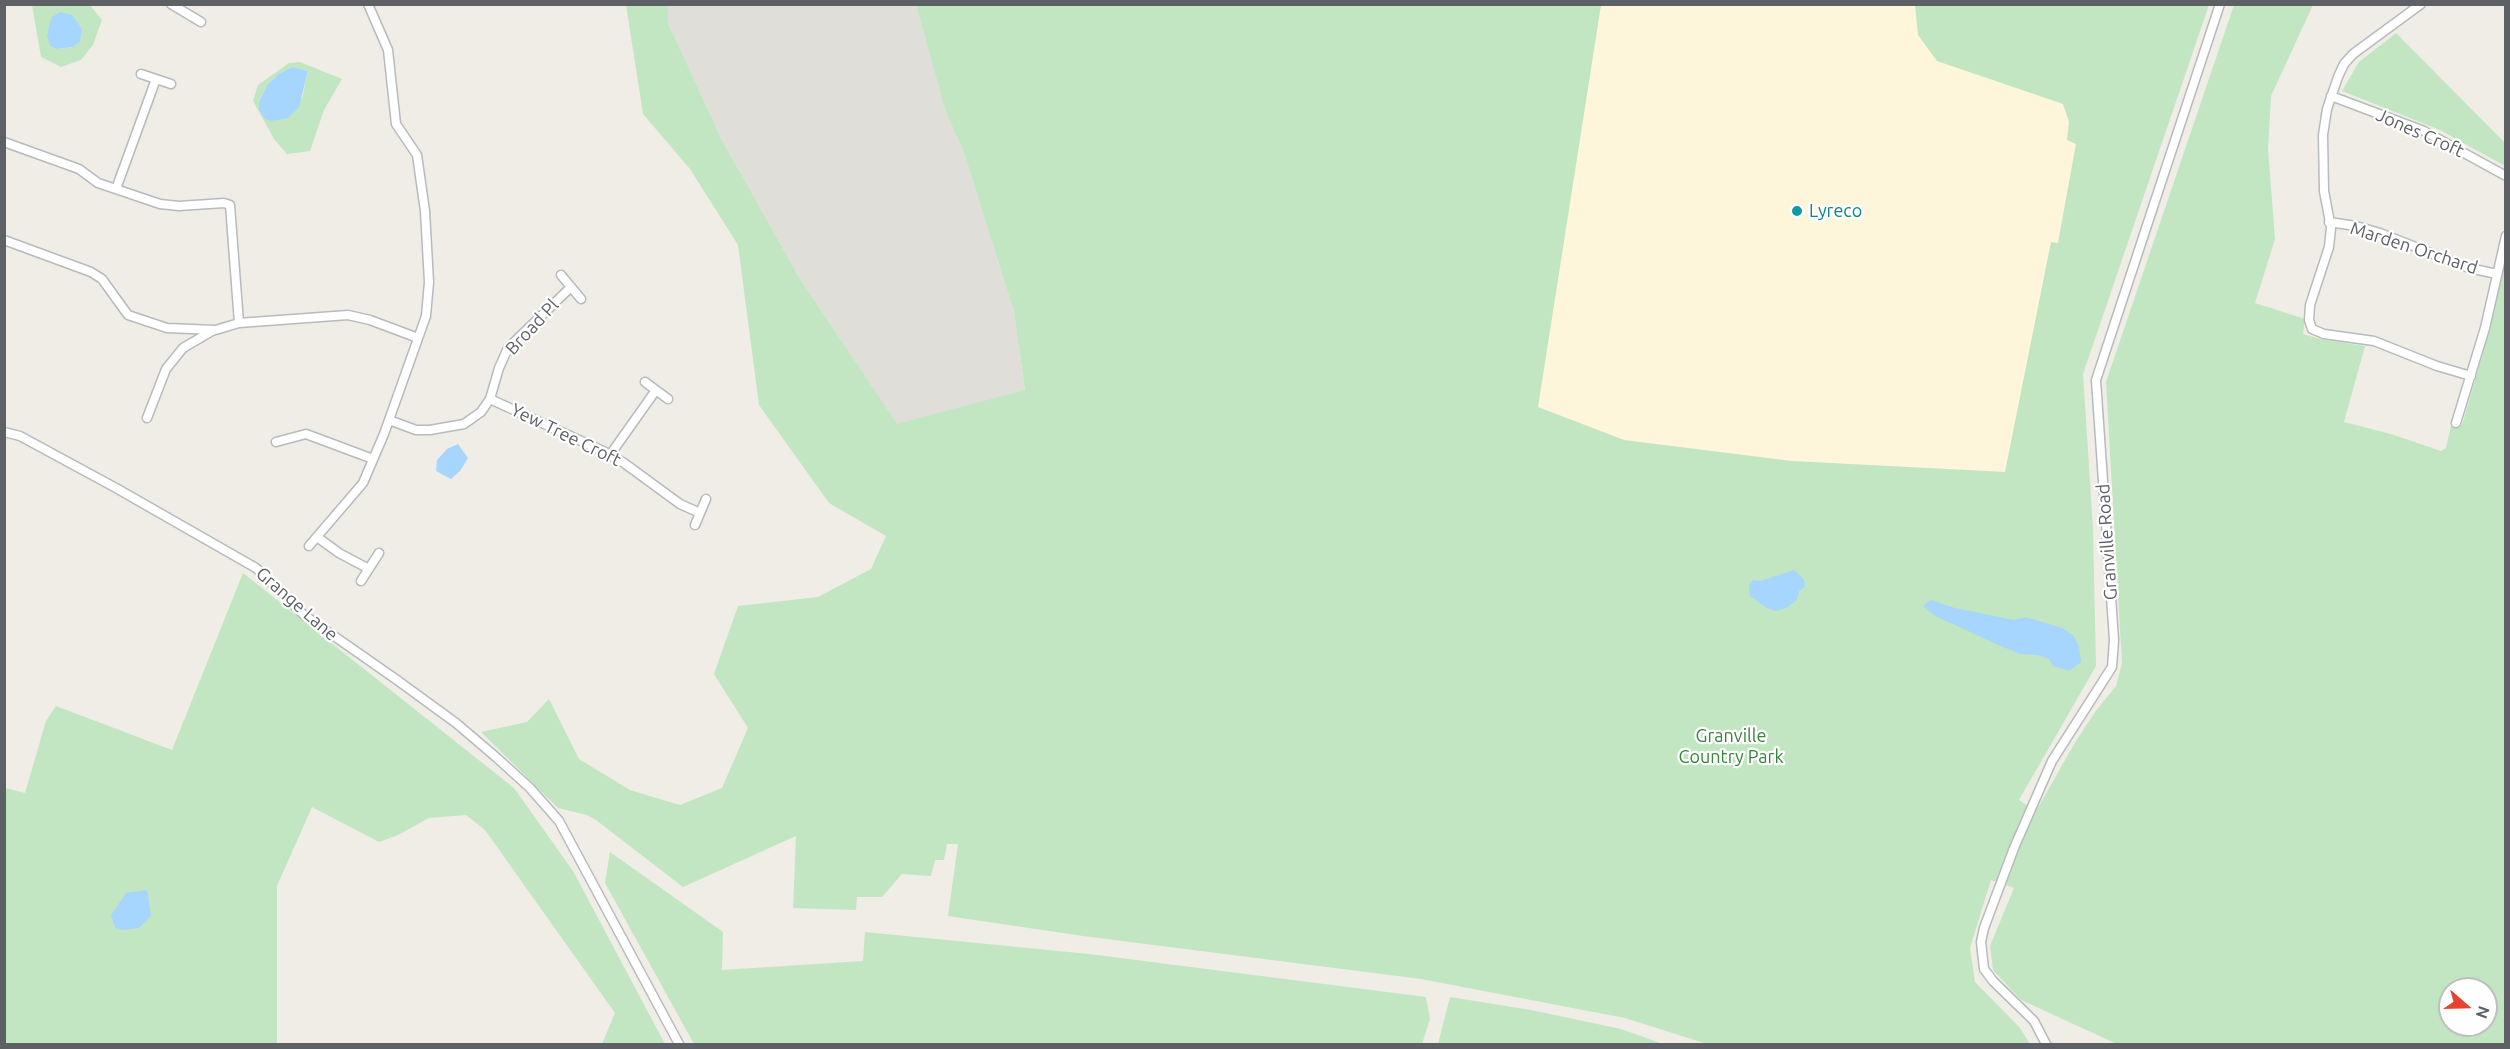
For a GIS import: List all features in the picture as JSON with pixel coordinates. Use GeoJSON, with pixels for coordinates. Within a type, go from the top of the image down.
{"type":"FeatureCollection","features":[{"type":"Feature","properties":{"kind":"street"},"geometry":{"type":"LineString","coordinates":[[171,4],[201,22]]}},
{"type":"Feature","properties":{"kind":"street"},"geometry":{"type":"LineString","coordinates":[[187,14],[193,4]]}},
{"type":"Feature","properties":{"kind":"street","name":"Granville Road"},"geometry":{"type":"LineString","coordinates":[[2046,1044],[2034,1022],[1984,969],[1981,942],[1984,928],[2014,848],[2052,761],[2112,667],[2114,640],[2097,380],[2220,4]]}},
{"type":"Feature","properties":{"kind":"street"},"geometry":{"type":"LineString","coordinates":[[2421,4],[2353,54],[2344,64],[2331,96],[2323,135],[2324,191],[2330,222],[2329,247],[2310,305],[2312,328],[2324,334],[2374,340],[2437,366],[2471,376]]}},
{"type":"Feature","properties":{"kind":"street"},"geometry":{"type":"LineString","coordinates":[[309,546],[363,483],[389,420],[426,316],[429,282],[425,211],[417,155],[396,124],[388,50],[371,6]]}},
{"type":"Feature","properties":{"kind":"street"},"geometry":{"type":"LineString","coordinates":[[141,74],[171,84]]}},
{"type":"Feature","properties":{"kind":"street"},"geometry":{"type":"LineString","coordinates":[[119,190],[156,79]]}},
{"type":"Feature","properties":{"kind":"street","name":"Jones Croft"},"geometry":{"type":"LineString","coordinates":[[2331,96],[2424,131],[2505,176]]}},
{"type":"Feature","properties":{"kind":"street"},"geometry":{"type":"LineString","coordinates":[[4,142],[79,169],[98,183],[160,204],[180,206],[224,203],[230,205],[239,323]]}},
{"type":"Feature","properties":{"kind":"street","name":"Marden Orchard"},"geometry":{"type":"LineString","coordinates":[[2330,222],[2380,233],[2469,268],[2498,274]]}},
{"type":"Feature","properties":{"kind":"street"},"geometry":{"type":"LineString","coordinates":[[2456,423],[2485,328],[2505,236]]}},
{"type":"Feature","properties":{"kind":"street"},"geometry":{"type":"LineString","coordinates":[[4,240],[91,272],[102,279],[128,315],[167,328],[215,330]]}},
{"type":"Feature","properties":{"kind":"street"},"geometry":{"type":"LineString","coordinates":[[561,275],[580,299]]}},
{"type":"Feature","properties":{"kind":"street","name":"Broad Pl"},"geometry":{"type":"LineString","coordinates":[[389,420],[416,430],[430,430],[464,424],[481,412],[490,399],[499,368],[508,348],[571,287]]}},
{"type":"Feature","properties":{"kind":"street"},"geometry":{"type":"LineString","coordinates":[[147,418],[166,369],[183,348],[215,330],[239,323],[348,315],[370,320],[418,338]]}},
{"type":"Feature","properties":{"kind":"street"},"geometry":{"type":"LineString","coordinates":[[645,382],[668,399]]}},
{"type":"Feature","properties":{"kind":"street"},"geometry":{"type":"LineString","coordinates":[[610,455],[656,390]]}},
{"type":"Feature","properties":{"kind":"street","name":"Yew Tree Croft"},"geometry":{"type":"LineString","coordinates":[[490,399],[610,455],[680,504],[700,513]]}},
{"type":"Feature","properties":{"kind":"street","name":"Grange Lane"},"geometry":{"type":"LineString","coordinates":[[4,432],[20,436],[256,568],[304,615],[456,723],[530,789],[559,821],[679,1044]]}},
{"type":"Feature","properties":{"kind":"street"},"geometry":{"type":"LineString","coordinates":[[276,442],[306,434],[373,459]]}},
{"type":"Feature","properties":{"kind":"street"},"geometry":{"type":"LineString","coordinates":[[695,525],[706,499]]}},
{"type":"Feature","properties":{"kind":"street"},"geometry":{"type":"LineString","coordinates":[[317,537],[339,553],[369,569]]}},
{"type":"Feature","properties":{"kind":"street"},"geometry":{"type":"LineString","coordinates":[[362,581],[379,553]]}},
{"type":"Feature","properties":{"kind":"shaded area"},"geometry":{"type":"Polygon","coordinates":[[[668,5],[916,5],[945,110],[964,153],[1014,312],[1025,391],[897,425],[800,279],[721,138],[668,23],[668,5]]]}},
{"type":"Feature","properties":{"kind":"shaded area"},"geometry":{"type":"Polygon","coordinates":[[[1601,5],[2178,5],[2069,122],[2067,140],[2076,144],[2058,243],[2051,243],[2006,472],[1792,461],[1624,440],[1538,407],[1601,5]]]}},
{"type":"Feature","properties":{"kind":"green space"},"geometry":{"type":"Polygon","coordinates":[[[32,5],[90,5],[102,20],[93,45],[81,60],[61,67],[41,57],[32,5]],[[47,37],[50,46],[57,49],[73,47],[47,37]]]}},
{"type":"Feature","properties":{"kind":"green space","name":"Granville Country Park"},"geometry":{"type":"Polygon","coordinates":[[[626,5],[668,5],[668,23],[721,138],[800,279],[897,424],[1025,390],[1014,312],[964,153],[945,110],[916,5],[1601,5],[1538,407],[1624,440],[1792,461],[2005,472],[2051,242],[2058,243],[2076,144],[2067,140],[2069,122],[2063,104],[1937,61],[1918,35],[1915,5],[2209,5],[2083,374],[2093,529],[2096,666],[2019,800],[2036,811],[2076,741],[2116,686],[2122,663],[2106,382],[2234,5],[2313,5],[2271,96],[2268,149],[2275,239],[2255,303],[2305,319],[2303,334],[2365,346],[2344,422],[2391,434],[2441,451],[2446,448],[2452,421],[2462,425],[2489,332],[2505,259],[2505,1044],[2117,1044],[2021,1000],[1993,970],[1990,946],[2014,888],[1991,880],[1970,948],[1975,982],[2020,1028],[2030,1044],[1707,1044],[1625,1018],[1421,979],[1083,936],[948,916],[958,844],[947,844],[944,860],[935,860],[931,876],[902,874],[882,897],[857,897],[856,910],[793,908],[796,836],[683,887],[596,820],[587,815],[558,808],[481,732],[527,722],[549,699],[579,759],[630,790],[680,805],[722,788],[748,728],[714,674],[738,606],[818,597],[871,569],[886,536],[829,503],[759,405],[738,245],[690,169],[643,114],[626,5]]]}},
{"type":"Feature","properties":{"kind":"green space"},"geometry":{"type":"Polygon","coordinates":[[[2396,33],[2505,143],[2505,166],[2440,130],[2342,91],[2359,62],[2396,33]]]}},
{"type":"Feature","properties":{"kind":"green space"},"geometry":{"type":"Polygon","coordinates":[[[300,62],[342,79],[324,110],[310,151],[287,154],[274,139],[253,101],[258,85],[289,63],[300,62]],[[293,67],[278,74],[267,85],[259,102],[302,99],[308,71],[293,67]]]}},
{"type":"Feature","properties":{"kind":"green space"},"geometry":{"type":"Polygon","coordinates":[[[243,573],[514,788],[573,871],[665,1044],[602,1044],[615,1013],[485,830],[466,815],[429,818],[398,835],[379,842],[312,807],[277,886],[277,1044],[5,1044],[5,788],[25,793],[46,721],[56,706],[172,750],[243,573]]]}},
{"type":"Feature","properties":{"kind":"green space"},"geometry":{"type":"Polygon","coordinates":[[[610,852],[723,932],[722,970],[863,961],[865,932],[1089,954],[1426,997],[1430,1019],[1422,1044],[694,1044],[605,883],[610,852]]]}},
{"type":"Feature","properties":{"kind":"green space"},"geometry":{"type":"Polygon","coordinates":[[[1450,997],[1531,1010],[1621,1029],[1663,1044],[1438,1044],[1450,997]]]}},
{"type":"Feature","properties":{"kind":"water"},"geometry":{"type":"Polygon","coordinates":[[[60,12],[72,15],[82,29],[80,41],[73,47],[57,49],[50,46],[47,37],[49,26],[52,17],[60,12]]]}},
{"type":"Feature","properties":{"kind":"water"},"geometry":{"type":"Polygon","coordinates":[[[293,67],[308,71],[299,107],[288,118],[271,121],[265,119],[259,110],[259,102],[267,85],[278,74],[293,67]]]}},
{"type":"Feature","properties":{"kind":"water"},"geometry":{"type":"Polygon","coordinates":[[[458,444],[468,458],[460,471],[451,479],[436,471],[437,460],[447,449],[458,444]]]}},
{"type":"Feature","properties":{"kind":"water"},"geometry":{"type":"Polygon","coordinates":[[[1794,570],[1804,579],[1805,587],[1799,591],[1797,600],[1786,608],[1776,611],[1767,608],[1750,596],[1749,585],[1753,580],[1760,581],[1794,570]]]}},
{"type":"Feature","properties":{"kind":"water"},"geometry":{"type":"Polygon","coordinates":[[[1931,600],[1955,608],[2014,620],[2026,617],[2062,628],[2074,636],[2079,647],[2081,662],[2069,671],[2053,666],[2049,659],[2037,655],[2020,654],[2003,647],[1935,616],[1923,606],[1931,600]]]}},
{"type":"Feature","properties":{"kind":"water"},"geometry":{"type":"Polygon","coordinates":[[[147,890],[151,916],[139,928],[123,930],[115,928],[111,915],[126,893],[147,890]]]}},
{"type":"Feature","properties":{"kind":"place","name":"Lyreco"},"geometry":{"type":"Point","coordinates":[1797,211]}}]}
